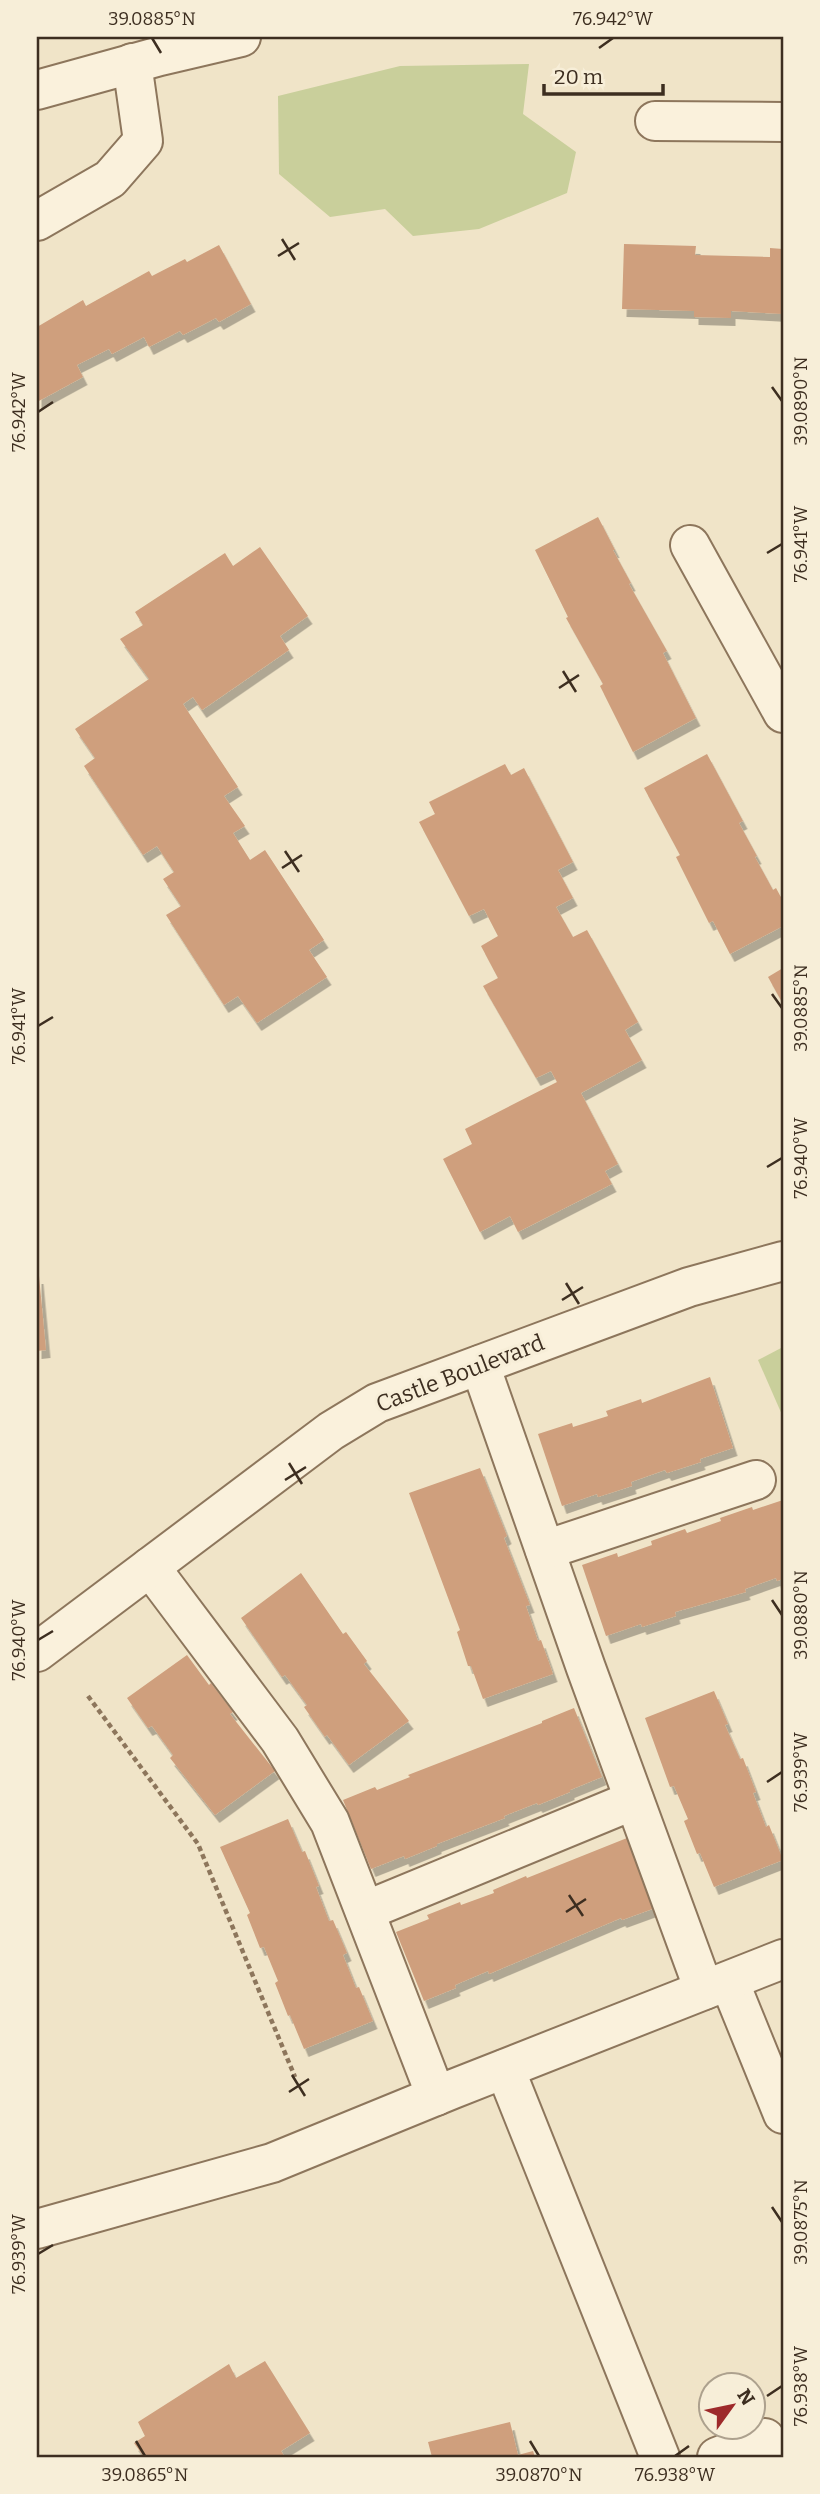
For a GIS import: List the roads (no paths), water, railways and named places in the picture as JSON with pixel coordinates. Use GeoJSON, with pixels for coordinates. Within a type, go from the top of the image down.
{"type":"FeatureCollection","features":[{"type":"Feature","properties":{"kind":"street"},"geometry":{"type":"LineString","coordinates":[[37,90],[132,63],[241,37]]}},
{"type":"Feature","properties":{"kind":"street"},"geometry":{"type":"LineString","coordinates":[[37,221],[110,179],[143,141],[132,63]]}},
{"type":"Feature","properties":{"kind":"street"},"geometry":{"type":"LineString","coordinates":[[654,121],[783,122]]}},
{"type":"Feature","properties":{"kind":"street"},"geometry":{"type":"LineString","coordinates":[[690,545],[783,713]]}},
{"type":"Feature","properties":{"kind":"street","name":"Castle Boulevard"},"geometry":{"type":"LineString","coordinates":[[37,1652],[331,1431],[377,1403],[689,1287],[783,1261]]}},
{"type":"Feature","properties":{"kind":"street"},"geometry":{"type":"LineString","coordinates":[[480,1364],[634,1800],[716,1985],[783,2114]]}},
{"type":"Feature","properties":{"kind":"street"},"geometry":{"type":"LineString","coordinates":[[545,1550],[756,1480]]}},
{"type":"Feature","properties":{"kind":"street"},"geometry":{"type":"LineString","coordinates":[[150,1567],[280,1740],[330,1822],[436,2096]]}},
{"type":"Feature","properties":{"kind":"street"},"geometry":{"type":"LineString","coordinates":[[365,1911],[634,1800]]}},
{"type":"Feature","properties":{"kind":"street"},"geometry":{"type":"LineString","coordinates":[[37,2230],[272,2164],[783,1959]]}},
{"type":"Feature","properties":{"kind":"street"},"geometry":{"type":"LineString","coordinates":[[505,2069],[660,2457]]}},
{"type":"Feature","properties":{"kind":"street"},"geometry":{"type":"LineString","coordinates":[[718,2457],[765,2438],[773,2457]]}}]}
